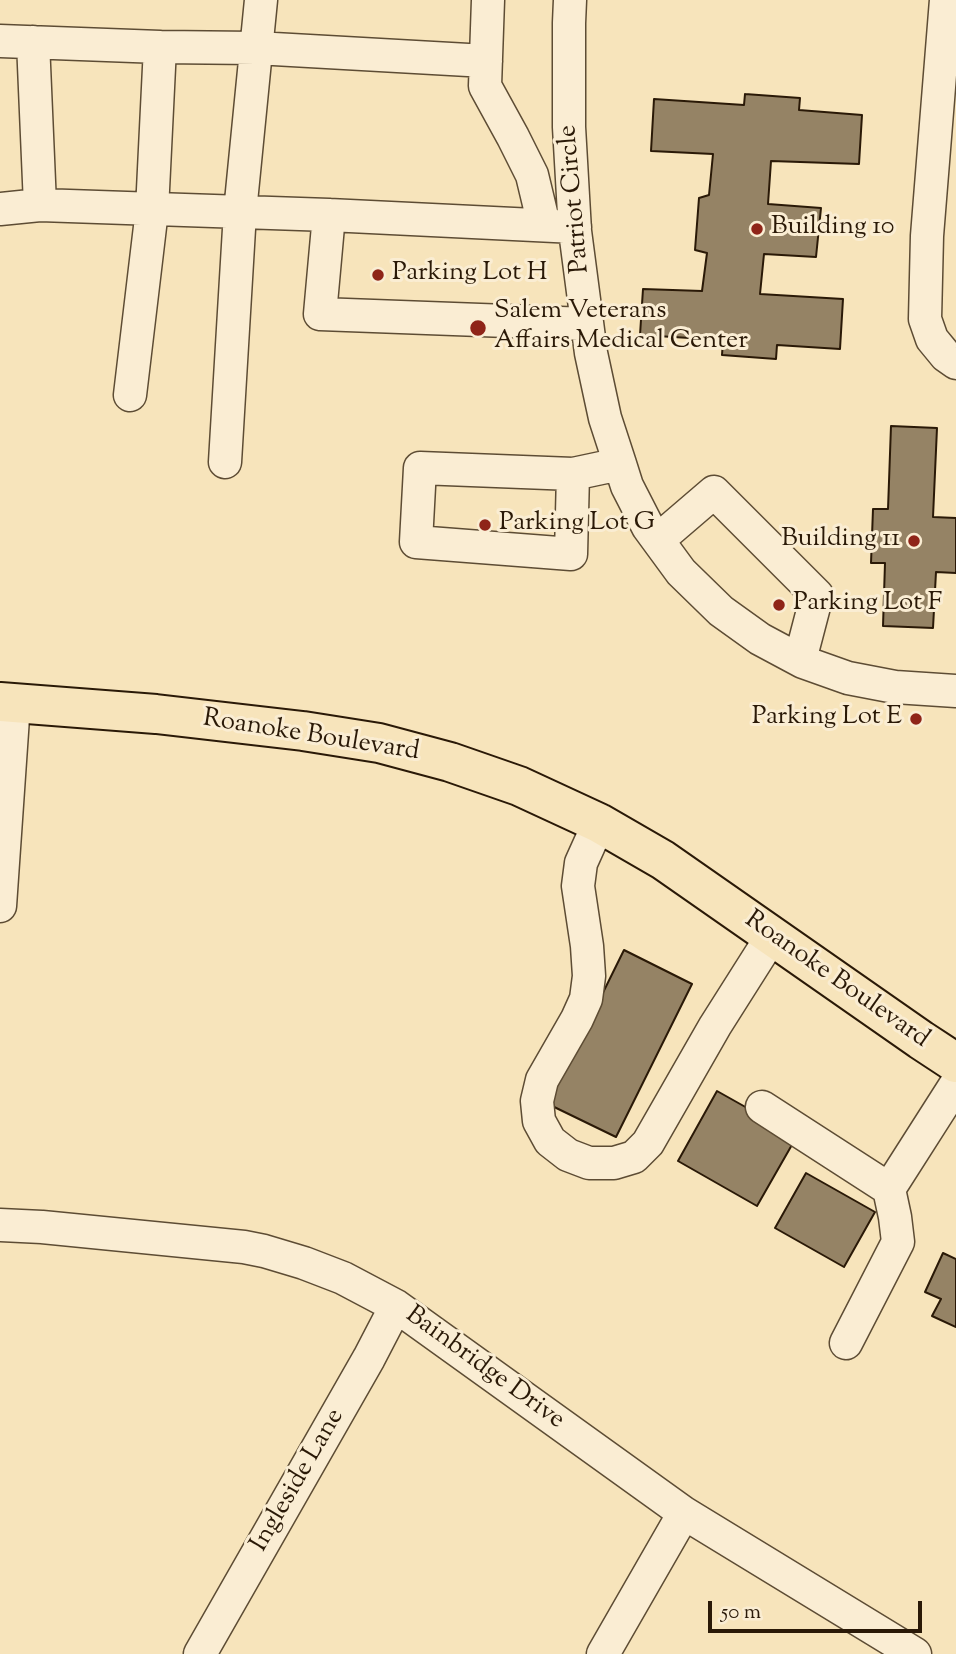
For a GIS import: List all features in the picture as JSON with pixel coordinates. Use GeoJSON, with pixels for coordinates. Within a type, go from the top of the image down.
{"type":"FeatureCollection","features":[{"type":"Feature","properties":{"kind":"main road","name":"Roanoke Boulevard"},"geometry":{"type":"LineString","coordinates":[[7,702],[277,727],[379,743],[450,762],[519,786],[599,822],[663,860],[956,1063]]}},
{"type":"Feature","properties":{"kind":"street"},"geometry":{"type":"LineString","coordinates":[[225,463],[240,212],[261,0]]}},
{"type":"Feature","properties":{"kind":"street"},"geometry":{"type":"LineString","coordinates":[[488,0],[485,86],[532,175],[544,225]]}},
{"type":"Feature","properties":{"kind":"street","name":"Patriot Circle"},"geometry":{"type":"LineString","coordinates":[[570,0],[569,127],[575,227],[591,353],[605,418],[627,486],[648,527],[681,572],[722,611],[760,639],[800,660],[848,678],[895,687],[956,691]]}},
{"type":"Feature","properties":{"kind":"street"},"geometry":{"type":"LineString","coordinates":[[946,0],[927,236],[925,319],[932,339],[946,356],[956,363]]}},
{"type":"Feature","properties":{"kind":"street"},"geometry":{"type":"LineString","coordinates":[[0,41],[256,48],[486,61]]}},
{"type":"Feature","properties":{"kind":"street"},"geometry":{"type":"LineString","coordinates":[[33,42],[40,205]]}},
{"type":"Feature","properties":{"kind":"street"},"geometry":{"type":"LineString","coordinates":[[130,395],[152,210],[160,47]]}},
{"type":"Feature","properties":{"kind":"street"},"geometry":{"type":"LineString","coordinates":[[0,209],[40,205],[575,227]]}},
{"type":"Feature","properties":{"kind":"street"},"geometry":{"type":"LineString","coordinates":[[329,215],[320,314],[587,324]]}},
{"type":"Feature","properties":{"kind":"street"},"geometry":{"type":"LineString","coordinates":[[573,474],[571,554],[416,542],[420,468],[573,474],[620,464]]}},
{"type":"Feature","properties":{"kind":"street"},"geometry":{"type":"LineString","coordinates":[[658,540],[714,492],[817,595],[800,660]]}},
{"type":"Feature","properties":{"kind":"street"},"geometry":{"type":"LineString","coordinates":[[0,906],[7,702]]}},
{"type":"Feature","properties":{"kind":"street"},"geometry":{"type":"LineString","coordinates":[[599,822],[580,863],[578,887],[587,946],[589,976],[586,999],[542,1080],[537,1101],[539,1121],[550,1141],[568,1155],[589,1163],[614,1163],[634,1157],[648,1143],[715,1026],[772,936]]}},
{"type":"Feature","properties":{"kind":"street"},"geometry":{"type":"LineString","coordinates":[[846,1343],[898,1242],[889,1189],[956,1084]]}},
{"type":"Feature","properties":{"kind":"street"},"geometry":{"type":"LineString","coordinates":[[762,1107],[889,1189]]}},
{"type":"Feature","properties":{"kind":"street","name":"Bainbridge Drive"},"geometry":{"type":"LineString","coordinates":[[0,1225],[244,1247],[304,1263],[343,1278],[396,1306],[684,1514],[915,1654]]}},
{"type":"Feature","properties":{"kind":"street","name":"Ingleside Lane"},"geometry":{"type":"LineString","coordinates":[[200,1654],[396,1306]]}},
{"type":"Feature","properties":{"kind":"street"},"geometry":{"type":"LineString","coordinates":[[603,1654],[684,1514]]}},
{"type":"Feature","properties":{"kind":"building","name":"Building 10"},"geometry":{"type":"Polygon","coordinates":[[[745,94],[800,98],[799,110],[862,115],[859,164],[771,161],[768,204],[821,208],[816,257],[764,254],[760,294],[843,299],[840,349],[777,345],[776,359],[722,355],[723,340],[640,335],[643,289],[702,291],[707,253],[695,250],[699,198],[709,195],[713,154],[651,151],[654,99],[744,105],[745,94]]]}},
{"type":"Feature","properties":{"kind":"building","name":"Building 11"},"geometry":{"type":"Polygon","coordinates":[[[891,426],[937,428],[933,517],[956,518],[956,573],[936,572],[933,628],[883,626],[885,563],[871,563],[873,509],[888,509],[891,426]]]}},
{"type":"Feature","properties":{"kind":"building"},"geometry":{"type":"Polygon","coordinates":[[[624,950],[692,984],[616,1137],[548,1104],[624,950]]]}},
{"type":"Feature","properties":{"kind":"building"},"geometry":{"type":"Polygon","coordinates":[[[717,1091],[797,1136],[757,1206],[678,1161],[717,1091]]]}},
{"type":"Feature","properties":{"kind":"building"},"geometry":{"type":"Polygon","coordinates":[[[806,1173],[875,1212],[844,1267],[775,1228],[806,1173]]]}},
{"type":"Feature","properties":{"kind":"building"},"geometry":{"type":"Polygon","coordinates":[[[943,1253],[956,1259],[956,1327],[932,1316],[941,1299],[925,1292],[943,1253]]]}},
{"type":"Feature","properties":{"kind":"place","name":"Building 10"},"geometry":{"type":"Point","coordinates":[757,229]}},
{"type":"Feature","properties":{"kind":"place","name":"Parking Lot H"},"geometry":{"type":"Point","coordinates":[378,275]}},
{"type":"Feature","properties":{"kind":"place","name":"Salem Veterans Affairs Medical Center"},"geometry":{"type":"Point","coordinates":[478,328]}},
{"type":"Feature","properties":{"kind":"place","name":"Parking Lot G"},"geometry":{"type":"Point","coordinates":[485,525]}},
{"type":"Feature","properties":{"kind":"place","name":"Building 11"},"geometry":{"type":"Point","coordinates":[914,541]}},
{"type":"Feature","properties":{"kind":"place","name":"Parking Lot F"},"geometry":{"type":"Point","coordinates":[779,605]}},
{"type":"Feature","properties":{"kind":"place","name":"Parking Lot E"},"geometry":{"type":"Point","coordinates":[916,719]}}]}
